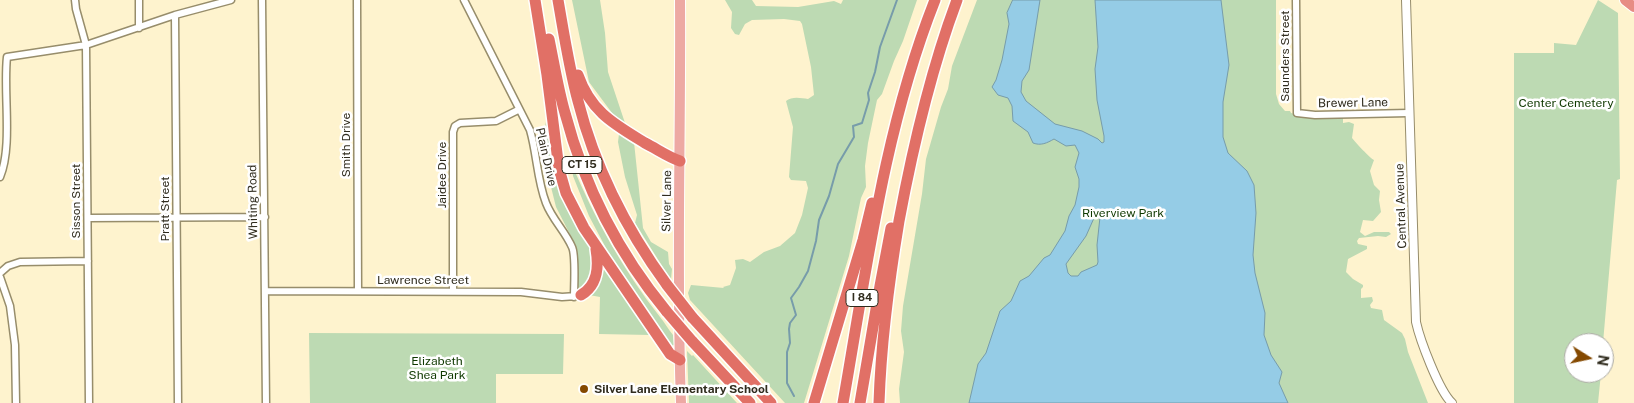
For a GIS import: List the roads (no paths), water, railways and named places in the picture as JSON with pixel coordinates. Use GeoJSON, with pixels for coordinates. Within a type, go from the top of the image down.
{"type":"FeatureCollection","features":[{"type":"Feature","properties":{"kind":"highway"},"geometry":{"type":"LineString","coordinates":[[535,0],[561,178],[571,206],[596,247],[670,354],[680,360]]}},
{"type":"Feature","properties":{"kind":"highway","name":"CT 15"},"geometry":{"type":"LineString","coordinates":[[542,0],[560,94],[581,164],[614,235],[637,272],[667,312],[750,403]]}},
{"type":"Feature","properties":{"kind":"highway"},"geometry":{"type":"LineString","coordinates":[[814,403],[877,193],[884,149],[935,0]]}},
{"type":"Feature","properties":{"kind":"highway","name":"I 84"},"geometry":{"type":"LineString","coordinates":[[879,403],[883,334],[896,239],[916,139],[931,78],[958,0]]}},
{"type":"Feature","properties":{"kind":"highway"},"geometry":{"type":"LineString","coordinates":[[1625,0],[1634,7]]}},
{"type":"Feature","properties":{"kind":"highway"},"geometry":{"type":"LineString","coordinates":[[559,5],[571,42],[579,77],[594,107],[614,124],[668,156],[680,161]]}},
{"type":"Feature","properties":{"kind":"highway","name":"CT 15"},"geometry":{"type":"LineString","coordinates":[[559,5],[577,99],[596,157],[621,214],[666,285],[692,317],[771,403]]}},
{"type":"Feature","properties":{"kind":"highway"},"geometry":{"type":"LineString","coordinates":[[860,403],[888,244],[900,190],[916,139]]}},
{"type":"Feature","properties":{"kind":"highway","name":"I 84"},"geometry":{"type":"LineString","coordinates":[[842,403],[877,193]]}},
{"type":"Feature","properties":{"kind":"highway"},"geometry":{"type":"LineString","coordinates":[[577,296],[590,288],[596,277],[598,261],[596,247]]}},
{"type":"Feature","properties":{"kind":"highway"},"geometry":{"type":"LineString","coordinates":[[883,334],[886,367],[886,403]]}},
{"type":"Feature","properties":{"kind":"main road","name":"Silver Lane"},"geometry":{"type":"LineString","coordinates":[[680,0],[678,285],[681,403]]}},
{"type":"Feature","properties":{"kind":"street","name":"Sisson Street"},"geometry":{"type":"LineString","coordinates":[[75,0],[86,45],[89,403]]}},
{"type":"Feature","properties":{"kind":"street"},"geometry":{"type":"LineString","coordinates":[[139,0],[139,28]]}},
{"type":"Feature","properties":{"kind":"street"},"geometry":{"type":"LineString","coordinates":[[0,177],[5,165],[6,149],[5,70],[7,57],[86,45],[210,3],[231,0]]}},
{"type":"Feature","properties":{"kind":"street","name":"Whiting Road"},"geometry":{"type":"LineString","coordinates":[[262,0],[266,403]]}},
{"type":"Feature","properties":{"kind":"street","name":"Smith Drive"},"geometry":{"type":"LineString","coordinates":[[357,0],[358,291]]}},
{"type":"Feature","properties":{"kind":"street","name":"Plain Drive"},"geometry":{"type":"LineString","coordinates":[[464,0],[518,110],[530,130],[535,146],[540,184],[546,203],[573,250],[577,296]]}},
{"type":"Feature","properties":{"kind":"street","name":"Saunders Street"},"geometry":{"type":"LineString","coordinates":[[1296,0],[1297,113]]}},
{"type":"Feature","properties":{"kind":"street","name":"Central Avenue"},"geometry":{"type":"LineString","coordinates":[[1406,0],[1416,322],[1426,354],[1446,396],[1452,403]]}},
{"type":"Feature","properties":{"kind":"street","name":"Pratt Street"},"geometry":{"type":"LineString","coordinates":[[175,15],[178,403]]}},
{"type":"Feature","properties":{"kind":"street","name":"Jaidee Drive"},"geometry":{"type":"LineString","coordinates":[[453,291],[453,132],[460,123],[496,122],[518,110]]}},
{"type":"Feature","properties":{"kind":"street","name":"Brewer Lane"},"geometry":{"type":"LineString","coordinates":[[1297,113],[1315,115],[1409,114]]}},
{"type":"Feature","properties":{"kind":"street"},"geometry":{"type":"LineString","coordinates":[[88,218],[265,217]]}},
{"type":"Feature","properties":{"kind":"street"},"geometry":{"type":"LineString","coordinates":[[0,273],[8,266],[20,262],[88,261]]}},
{"type":"Feature","properties":{"kind":"street"},"geometry":{"type":"LineString","coordinates":[[0,277],[10,306],[15,345],[16,403]]}},
{"type":"Feature","properties":{"kind":"street","name":"Lawrence Street"},"geometry":{"type":"LineString","coordinates":[[265,291],[521,292],[577,296]]}},
{"type":"Feature","properties":{"kind":"water"},"geometry":{"type":"Polygon","coordinates":[[[1013,0],[1040,0],[1029,70],[1022,81],[1021,92],[1026,101],[1055,124],[1082,131],[1102,143],[1104,142],[1104,136],[1097,100],[1095,69],[1098,47],[1095,0],[1221,0],[1229,65],[1223,102],[1223,137],[1228,153],[1247,171],[1254,185],[1256,213],[1253,255],[1255,273],[1265,313],[1264,335],[1271,355],[1282,372],[1279,383],[1288,403],[969,403],[978,364],[986,353],[1000,311],[1011,301],[1020,281],[1029,276],[1044,258],[1050,255],[1065,231],[1069,216],[1075,205],[1079,187],[1079,179],[1075,167],[1079,153],[1075,145],[1066,146],[1054,139],[1044,144],[1033,143],[1028,132],[1013,121],[1012,106],[1008,98],[998,95],[992,87],[1002,60],[1009,24],[1007,13],[1013,0]],[[1098,213],[1086,236],[1066,264],[1068,273],[1071,276],[1078,276],[1081,272],[1097,265],[1100,217],[1098,213]]]}},
{"type":"Feature","properties":{"kind":"waterway"},"geometry":{"type":"LineString","coordinates":[[794,396],[787,383],[787,352],[790,343],[789,329],[790,323],[796,315],[791,298],[808,271],[819,220],[829,196],[838,164],[854,137],[853,126],[862,123],[869,100],[868,93],[880,47],[897,0]]}},
{"type":"Feature","properties":{"kind":"place","name":"Silver Lane Elementary School"},"geometry":{"type":"Point","coordinates":[584,389]}},
{"type":"Feature","properties":{"kind":"park label","name":"Center Cemetery"},"geometry":{"type":"Point","coordinates":[1566,103]}},
{"type":"Feature","properties":{"kind":"park label","name":"Riverview Park"},"geometry":{"type":"Point","coordinates":[1123,213]}},
{"type":"Feature","properties":{"kind":"park label","name":"Elizabeth Shea Park"},"geometry":{"type":"Point","coordinates":[437,368]}}]}
